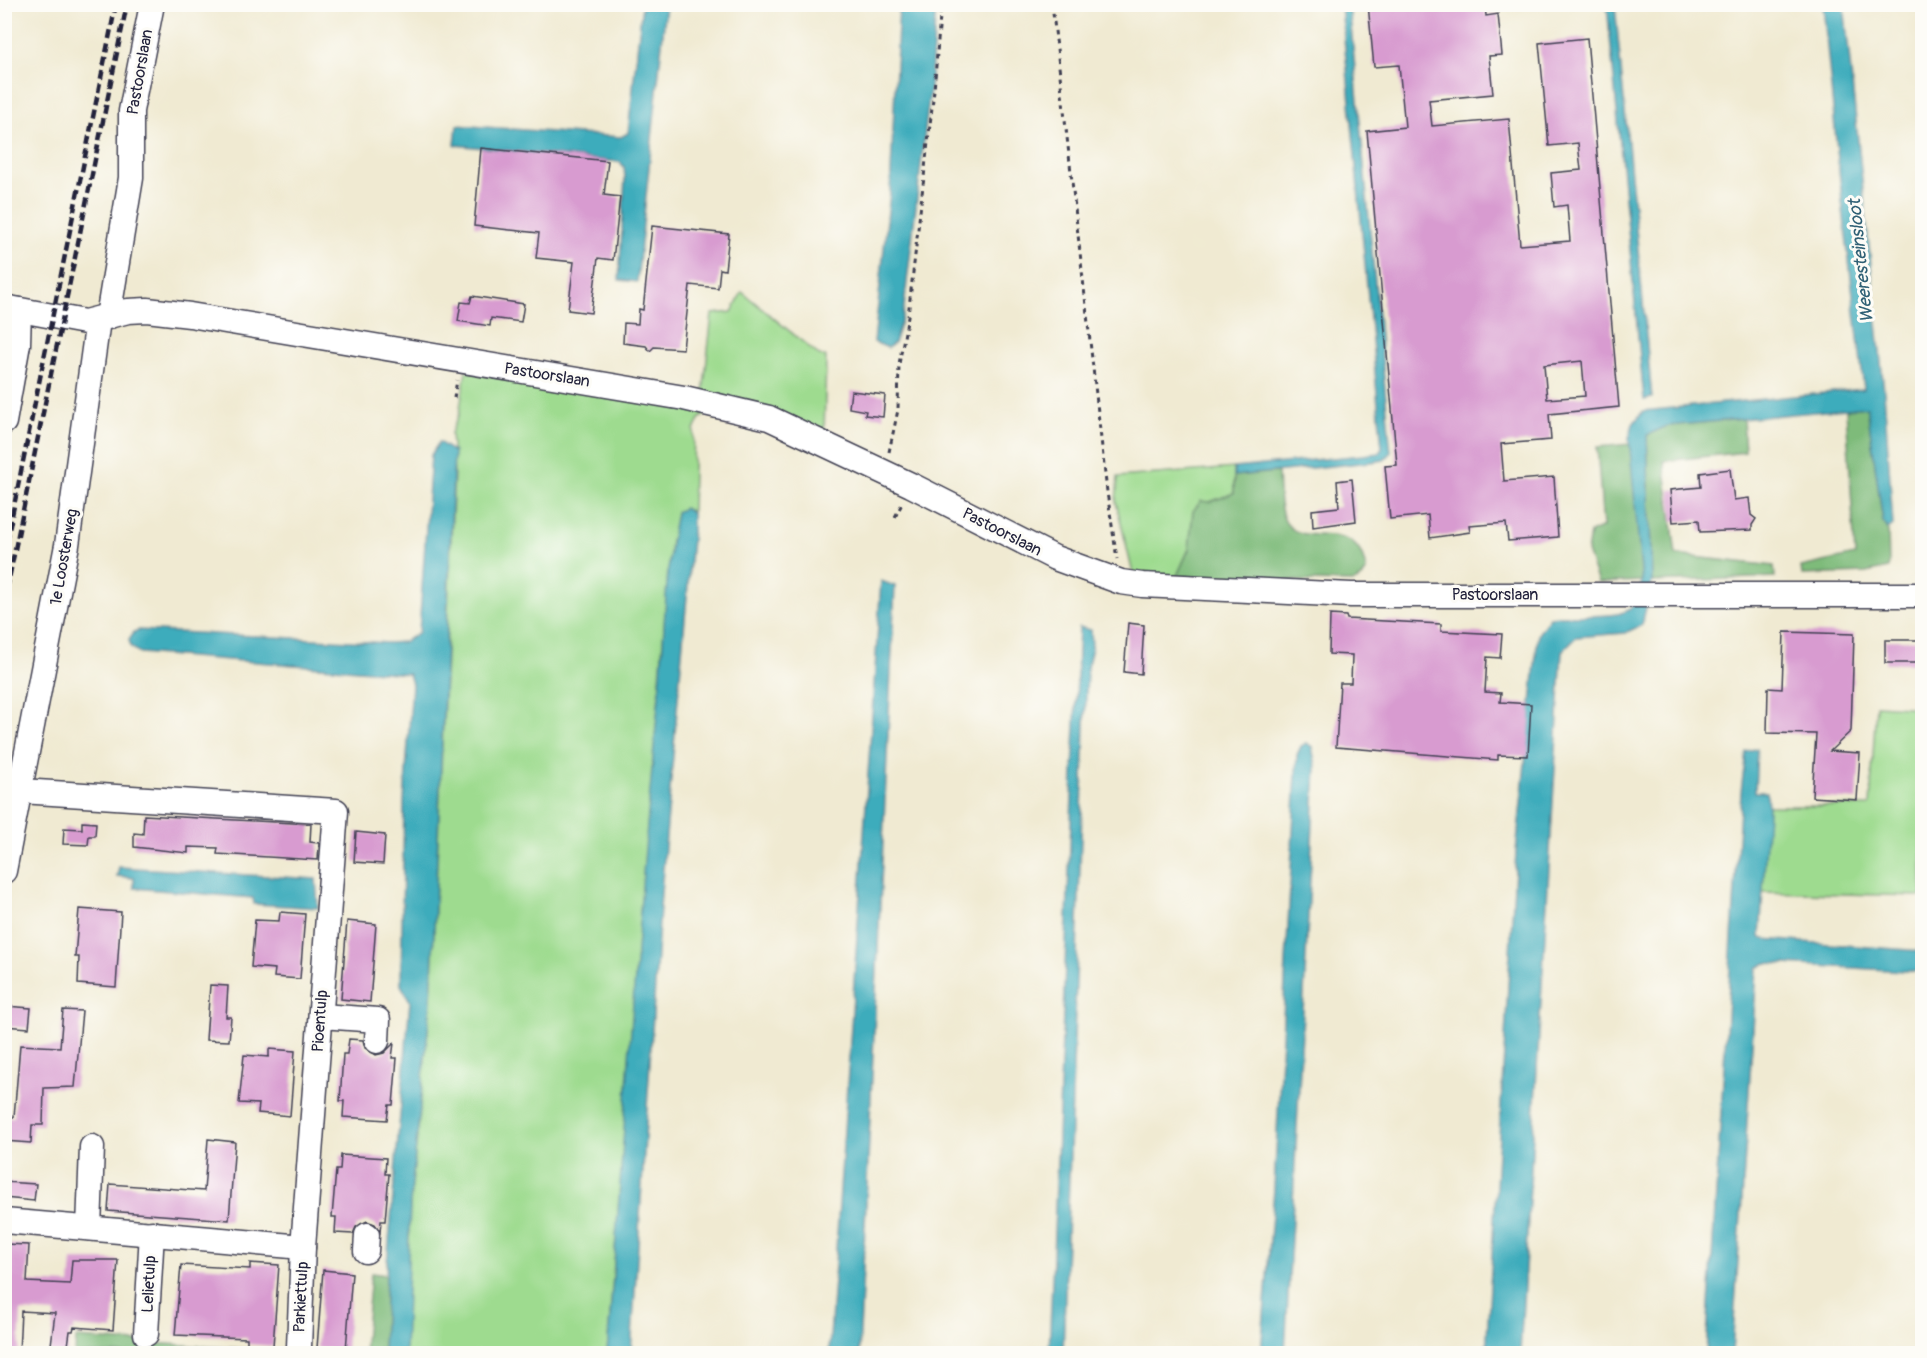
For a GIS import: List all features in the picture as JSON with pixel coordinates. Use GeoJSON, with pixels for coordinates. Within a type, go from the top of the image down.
{"type":"FeatureCollection","features":[{"type":"Feature","properties":{"kind":"street","name":"Pastoorslaan"},"geometry":{"type":"LineString","coordinates":[[153,4],[131,111],[131,178],[103,319],[147,310],[190,315],[684,398],[769,418],[1054,558],[1121,582],[1351,595],[1923,595]]}},
{"type":"Feature","properties":{"kind":"street"},"geometry":{"type":"LineString","coordinates":[[4,422],[18,344],[12,308],[85,322],[103,319]]}},
{"type":"Feature","properties":{"kind":"street","name":"1e Loosterweg"},"geometry":{"type":"LineString","coordinates":[[4,871],[67,545],[103,319]]}},
{"type":"Feature","properties":{"kind":"street","name":"Pioentulp"},"geometry":{"type":"LineString","coordinates":[[21,791],[336,811],[303,1247]]}},
{"type":"Feature","properties":{"kind":"street"},"geometry":{"type":"LineString","coordinates":[[321,1016],[378,1020],[377,1041]]}},
{"type":"Feature","properties":{"kind":"street"},"geometry":{"type":"LineString","coordinates":[[89,1228],[92,1147]]}},
{"type":"Feature","properties":{"kind":"street"},"geometry":{"type":"LineString","coordinates":[[4,1221],[303,1247]]}},
{"type":"Feature","properties":{"kind":"street","name":"Lelietulp"},"geometry":{"type":"LineString","coordinates":[[146,1334],[152,1233]]}},
{"type":"Feature","properties":{"kind":"street","name":"Parkiettulp"},"geometry":{"type":"LineString","coordinates":[[298,1347],[303,1247]]}},
{"type":"Feature","properties":{"kind":"path"},"geometry":{"type":"LineString","coordinates":[[882,472],[898,410],[899,364],[908,316],[934,90],[941,4]]}},
{"type":"Feature","properties":{"kind":"path"},"geometry":{"type":"LineString","coordinates":[[1052,4],[1107,492],[1121,582]]}},
{"type":"Feature","properties":{"kind":"green space"},"geometry":{"type":"Polygon","coordinates":[[[742,292],[820,356],[826,357],[824,435],[703,395],[712,314],[732,312],[742,292]]]}},
{"type":"Feature","properties":{"kind":"green space"},"geometry":{"type":"Polygon","coordinates":[[[466,371],[709,413],[700,418],[694,430],[692,513],[689,510],[671,539],[607,1353],[405,1354],[404,1348],[410,1203],[431,1001],[454,473],[451,433],[459,414],[466,371]]]}},
{"type":"Feature","properties":{"kind":"green space"},"geometry":{"type":"Polygon","coordinates":[[[1867,407],[1883,522],[1888,529],[1889,568],[1866,573],[1802,575],[1801,567],[1855,555],[1846,409],[1867,407]]]}},
{"type":"Feature","properties":{"kind":"green space"},"geometry":{"type":"Polygon","coordinates":[[[1743,419],[1745,452],[1664,461],[1676,555],[1774,566],[1775,577],[1652,582],[1647,435],[1667,426],[1743,419]]]}},
{"type":"Feature","properties":{"kind":"green space"},"geometry":{"type":"Polygon","coordinates":[[[1631,444],[1642,581],[1598,583],[1587,552],[1590,533],[1603,527],[1597,447],[1631,444]]]}},
{"type":"Feature","properties":{"kind":"green space"},"geometry":{"type":"Polygon","coordinates":[[[1234,468],[1234,493],[1210,502],[1192,520],[1189,549],[1176,578],[1133,574],[1116,502],[1118,477],[1234,468]]]}},
{"type":"Feature","properties":{"kind":"green space"},"geometry":{"type":"Polygon","coordinates":[[[1278,472],[1280,502],[1284,519],[1292,529],[1302,533],[1341,537],[1352,542],[1361,553],[1366,571],[1362,578],[1354,582],[1176,578],[1189,549],[1193,511],[1201,501],[1210,502],[1234,493],[1234,476],[1278,472]]]}},
{"type":"Feature","properties":{"kind":"green space"},"geometry":{"type":"Polygon","coordinates":[[[1876,705],[1922,708],[1922,896],[1761,892],[1767,806],[1870,806],[1876,705]]]}},
{"type":"Feature","properties":{"kind":"green space"},"geometry":{"type":"Polygon","coordinates":[[[371,1273],[386,1275],[383,1353],[364,1354],[371,1273]]]}},
{"type":"Feature","properties":{"kind":"green space"},"geometry":{"type":"Polygon","coordinates":[[[76,1338],[303,1353],[75,1354],[76,1338]]]}},
{"type":"Feature","properties":{"kind":"water"},"geometry":{"type":"Polygon","coordinates":[[[642,5],[666,5],[637,282],[619,280],[625,178],[624,167],[620,162],[455,145],[457,125],[621,137],[628,133],[642,5]]]}},
{"type":"Feature","properties":{"kind":"water"},"geometry":{"type":"Polygon","coordinates":[[[899,5],[936,5],[930,89],[903,315],[894,343],[888,348],[874,342],[890,192],[899,5]]]}},
{"type":"Feature","properties":{"kind":"water"},"geometry":{"type":"Polygon","coordinates":[[[1341,5],[1349,5],[1391,453],[1384,460],[1371,462],[1234,476],[1234,468],[1379,453],[1382,448],[1341,5]]]}},
{"type":"Feature","properties":{"kind":"water"},"geometry":{"type":"Polygon","coordinates":[[[1607,5],[1615,5],[1652,398],[1644,400],[1607,5]]]}},
{"type":"Feature","properties":{"kind":"water","name":"Weeresteinsloot"},"geometry":{"type":"Polygon","coordinates":[[[1823,5],[1844,5],[1884,391],[1893,525],[1888,529],[1883,522],[1867,407],[1667,426],[1647,435],[1652,582],[1642,625],[1625,633],[1576,637],[1562,651],[1520,1353],[1486,1354],[1516,852],[1538,634],[1550,617],[1617,614],[1632,607],[1636,601],[1642,581],[1629,438],[1633,424],[1643,411],[1864,389],[1842,201],[1823,5]]]}},
{"type":"Feature","properties":{"kind":"water"},"geometry":{"type":"Polygon","coordinates":[[[439,442],[454,452],[431,1001],[410,1203],[405,1353],[383,1353],[386,1275],[410,1001],[401,985],[404,801],[412,684],[409,674],[140,653],[131,647],[129,640],[134,632],[139,630],[404,642],[419,632],[431,455],[439,442]]]}},
{"type":"Feature","properties":{"kind":"water"},"geometry":{"type":"Polygon","coordinates":[[[684,508],[692,513],[692,539],[661,893],[631,1353],[607,1353],[667,584],[676,512],[684,508]]]}},
{"type":"Feature","properties":{"kind":"water"},"geometry":{"type":"Polygon","coordinates":[[[881,581],[895,586],[859,1353],[829,1353],[881,581]]]}},
{"type":"Feature","properties":{"kind":"water"},"geometry":{"type":"Polygon","coordinates":[[[1079,627],[1091,630],[1092,648],[1087,668],[1063,1353],[1049,1354],[1079,627]]]}},
{"type":"Feature","properties":{"kind":"water"},"geometry":{"type":"Polygon","coordinates":[[[1307,743],[1312,747],[1316,767],[1285,1353],[1261,1353],[1274,1189],[1297,755],[1301,746],[1307,743]]]}},
{"type":"Feature","properties":{"kind":"water"},"geometry":{"type":"Polygon","coordinates":[[[1757,748],[1755,792],[1767,792],[1768,812],[1760,937],[1922,951],[1922,972],[1766,963],[1757,968],[1732,1353],[1706,1353],[1741,792],[1746,752],[1757,748]]]}},
{"type":"Feature","properties":{"kind":"water"},"geometry":{"type":"Polygon","coordinates":[[[119,867],[316,879],[318,908],[254,904],[253,898],[134,888],[134,878],[117,876],[119,867]]]}},
{"type":"Feature","properties":{"kind":"building"},"geometry":{"type":"Polygon","coordinates":[[[1368,4],[1485,4],[1486,16],[1498,14],[1502,55],[1489,56],[1493,94],[1429,100],[1432,126],[1509,119],[1520,245],[1570,241],[1567,205],[1554,207],[1551,173],[1581,170],[1578,143],[1549,146],[1539,43],[1587,38],[1619,407],[1549,414],[1551,440],[1501,444],[1504,481],[1554,477],[1558,537],[1508,541],[1506,523],[1469,526],[1470,532],[1430,538],[1428,515],[1390,519],[1385,466],[1397,465],[1367,131],[1405,127],[1399,65],[1374,67],[1368,4]],[[1582,361],[1544,365],[1547,399],[1585,396],[1582,361]]]}},
{"type":"Feature","properties":{"kind":"building"},"geometry":{"type":"Polygon","coordinates":[[[481,148],[608,161],[604,195],[620,197],[613,260],[598,258],[591,313],[568,310],[574,262],[536,258],[539,233],[474,226],[481,148]]]}},
{"type":"Feature","properties":{"kind":"building"},"geometry":{"type":"Polygon","coordinates":[[[652,226],[729,234],[725,270],[720,269],[718,288],[690,285],[683,349],[654,347],[650,351],[646,346],[623,343],[624,323],[638,324],[639,309],[643,310],[652,226]]]}},
{"type":"Feature","properties":{"kind":"building"},"geometry":{"type":"Polygon","coordinates":[[[472,296],[524,304],[521,322],[491,318],[490,326],[458,321],[461,302],[470,303],[472,296]]]}},
{"type":"Feature","properties":{"kind":"building"},"geometry":{"type":"Polygon","coordinates":[[[851,391],[885,395],[883,417],[865,415],[866,411],[849,408],[851,391]]]}},
{"type":"Feature","properties":{"kind":"building"},"geometry":{"type":"Polygon","coordinates":[[[1730,469],[1734,500],[1749,498],[1751,515],[1756,519],[1752,530],[1700,532],[1699,520],[1673,522],[1670,490],[1701,487],[1700,473],[1730,469]]]}},
{"type":"Feature","properties":{"kind":"building"},"geometry":{"type":"Polygon","coordinates":[[[1352,479],[1356,521],[1313,527],[1312,510],[1339,507],[1337,481],[1352,479]]]}},
{"type":"Feature","properties":{"kind":"building"},"geometry":{"type":"Polygon","coordinates":[[[1330,615],[1346,616],[1347,619],[1441,624],[1441,631],[1502,634],[1500,658],[1487,657],[1485,692],[1501,693],[1500,702],[1531,704],[1528,756],[1498,755],[1498,760],[1336,747],[1340,683],[1351,683],[1352,655],[1329,654],[1330,615]]]}},
{"type":"Feature","properties":{"kind":"building"},"geometry":{"type":"Polygon","coordinates":[[[1128,623],[1144,625],[1141,674],[1124,672],[1128,623]]]}},
{"type":"Feature","properties":{"kind":"building"},"geometry":{"type":"Polygon","coordinates":[[[1784,632],[1854,634],[1851,731],[1830,751],[1860,753],[1857,800],[1812,797],[1816,734],[1767,733],[1768,688],[1782,689],[1784,632]]]}},
{"type":"Feature","properties":{"kind":"building"},"geometry":{"type":"Polygon","coordinates":[[[1885,640],[1919,640],[1919,663],[1885,663],[1885,640]]]}},
{"type":"Feature","properties":{"kind":"building"},"geometry":{"type":"Polygon","coordinates":[[[144,815],[311,824],[310,842],[319,843],[318,860],[217,854],[218,848],[188,847],[188,853],[134,847],[134,833],[143,834],[144,815]]]}},
{"type":"Feature","properties":{"kind":"building"},"geometry":{"type":"Polygon","coordinates":[[[82,822],[96,823],[95,836],[89,836],[88,845],[63,844],[64,828],[82,829],[82,822]]]}},
{"type":"Feature","properties":{"kind":"building"},"geometry":{"type":"Polygon","coordinates":[[[356,832],[385,835],[383,864],[354,862],[356,832]]]}},
{"type":"Feature","properties":{"kind":"building"},"geometry":{"type":"Polygon","coordinates":[[[79,909],[121,912],[116,987],[78,984],[79,957],[75,957],[79,909]]]}},
{"type":"Feature","properties":{"kind":"building"},"geometry":{"type":"Polygon","coordinates":[[[280,912],[305,914],[300,979],[274,977],[275,969],[251,967],[255,920],[279,921],[280,912]]]}},
{"type":"Feature","properties":{"kind":"building"},"geometry":{"type":"Polygon","coordinates":[[[347,921],[376,924],[370,1002],[341,999],[347,921]]]}},
{"type":"Feature","properties":{"kind":"building"},"geometry":{"type":"Polygon","coordinates":[[[210,985],[228,986],[226,1017],[231,1017],[229,1041],[206,1040],[210,985]]]}},
{"type":"Feature","properties":{"kind":"building"},"geometry":{"type":"Polygon","coordinates":[[[5,1006],[31,1008],[29,1028],[4,1026],[5,1006]]]}},
{"type":"Feature","properties":{"kind":"building"},"geometry":{"type":"Polygon","coordinates":[[[63,1010],[82,1011],[75,1087],[44,1088],[43,1125],[32,1125],[31,1143],[4,1141],[4,1117],[14,1117],[20,1045],[60,1047],[63,1010]]]}},
{"type":"Feature","properties":{"kind":"building"},"geometry":{"type":"Polygon","coordinates":[[[349,1039],[363,1040],[365,1048],[376,1055],[384,1053],[394,1043],[392,1058],[397,1058],[393,1105],[389,1105],[387,1120],[343,1117],[344,1101],[340,1101],[343,1054],[347,1054],[349,1039]]]}},
{"type":"Feature","properties":{"kind":"building"},"geometry":{"type":"Polygon","coordinates":[[[269,1049],[295,1051],[290,1116],[258,1113],[259,1104],[239,1103],[244,1055],[269,1057],[269,1049]]]}},
{"type":"Feature","properties":{"kind":"building"},"geometry":{"type":"Polygon","coordinates":[[[208,1139],[235,1142],[229,1220],[108,1211],[110,1184],[204,1191],[208,1139]]]}},
{"type":"Feature","properties":{"kind":"building"},"geometry":{"type":"Polygon","coordinates":[[[341,1155],[386,1158],[385,1174],[389,1174],[385,1221],[381,1221],[380,1232],[375,1224],[367,1221],[356,1227],[353,1234],[335,1233],[336,1217],[332,1217],[336,1170],[340,1170],[341,1155]]]}},
{"type":"Feature","properties":{"kind":"building"},"geometry":{"type":"Polygon","coordinates":[[[4,1182],[36,1184],[34,1201],[4,1198],[4,1182]]]}},
{"type":"Feature","properties":{"kind":"building"},"geometry":{"type":"Polygon","coordinates":[[[4,1244],[29,1245],[27,1282],[70,1284],[72,1260],[118,1260],[113,1330],[74,1327],[73,1331],[70,1331],[67,1353],[50,1353],[55,1313],[21,1311],[19,1353],[4,1353],[7,1270],[4,1244]]]}},
{"type":"Feature","properties":{"kind":"building"},"geometry":{"type":"Polygon","coordinates":[[[250,1263],[279,1265],[273,1346],[247,1344],[247,1338],[175,1335],[181,1265],[250,1269],[250,1263]]]}},
{"type":"Feature","properties":{"kind":"building"},"geometry":{"type":"Polygon","coordinates":[[[323,1270],[352,1273],[346,1350],[317,1348],[323,1270]]]}},
{"type":"Feature","properties":{"kind":"railway"},"geometry":{"type":"LineString","coordinates":[[4,555],[116,4]]}},
{"type":"Feature","properties":{"kind":"railway"},"geometry":{"type":"LineString","coordinates":[[4,603],[127,4]]}}]}
